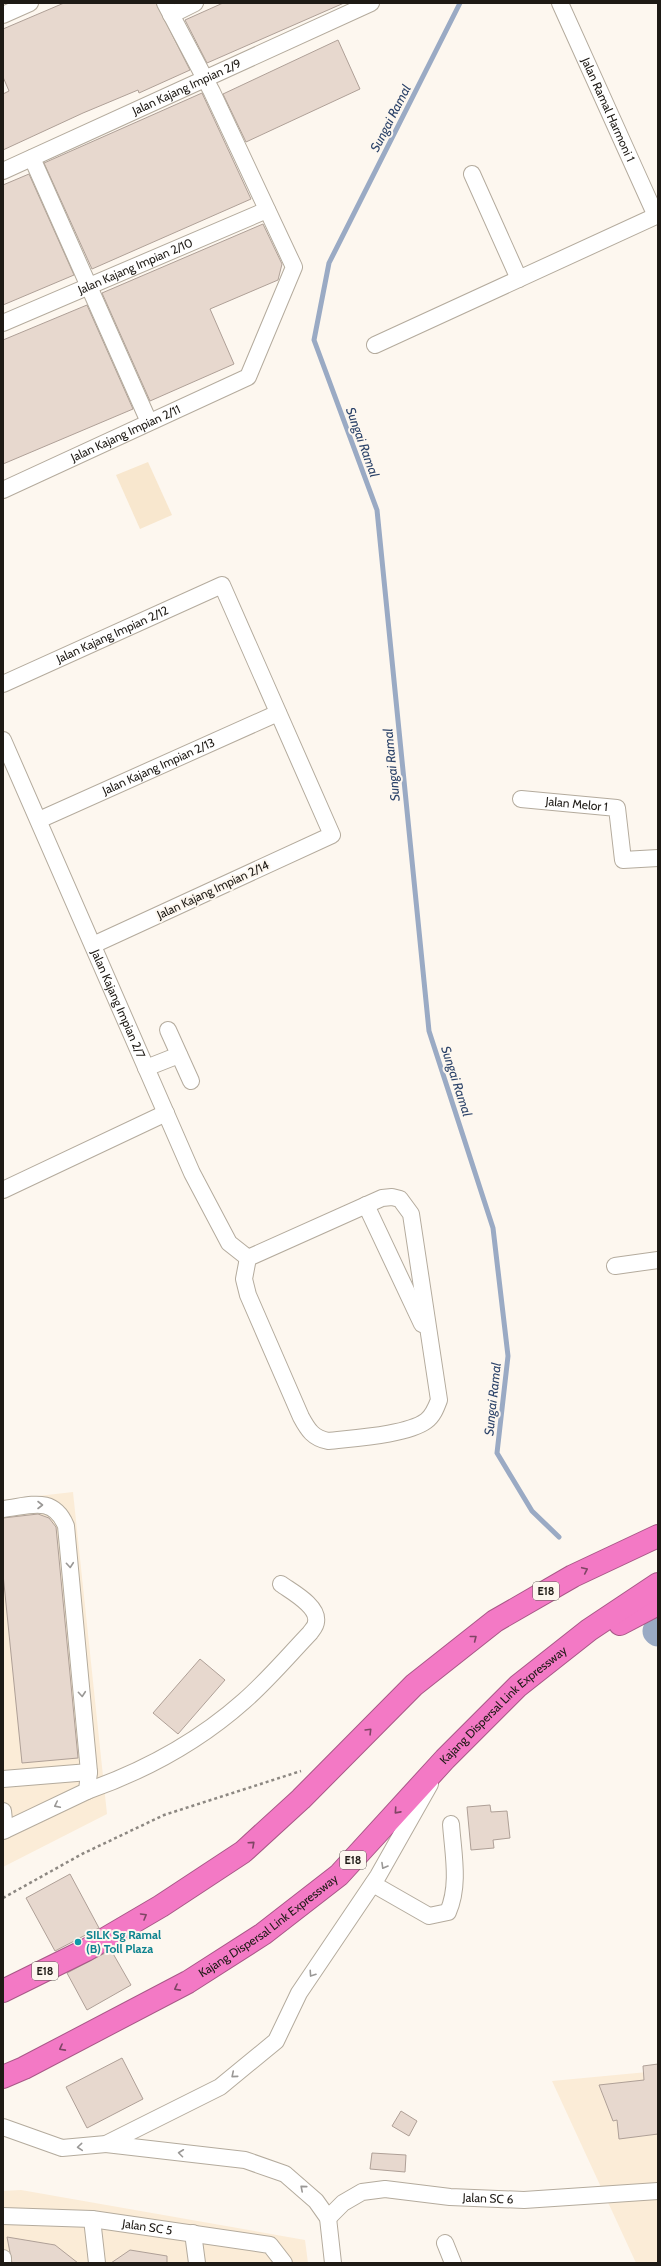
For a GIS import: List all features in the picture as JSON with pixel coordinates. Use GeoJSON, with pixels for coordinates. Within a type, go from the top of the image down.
{"type":"FeatureCollection","features":[{"type":"Feature","properties":{"kind":"highway","name":"E18"},"geometry":{"type":"LineString","coordinates":[[3,1991],[86,1950],[161,1906],[243,1852],[301,1799],[414,1685],[495,1621],[573,1576],[658,1536]]}},
{"type":"Feature","properties":{"kind":"highway","name":"Kajang Dispersal Link Expressway"},"geometry":{"type":"LineString","coordinates":[[3,2077],[24,2068],[188,1982],[263,1934],[339,1875],[445,1759],[518,1686],[589,1630],[658,1584]]}},
{"type":"Feature","properties":{"kind":"highway"},"geometry":{"type":"LineString","coordinates":[[518,1686],[607,1631],[658,1604]]}},
{"type":"Feature","properties":{"kind":"street"},"geometry":{"type":"LineString","coordinates":[[3,15],[30,3]]}},
{"type":"Feature","properties":{"kind":"street"},"geometry":{"type":"LineString","coordinates":[[195,3],[168,9],[204,80],[212,92],[267,210]]}},
{"type":"Feature","properties":{"kind":"street","name":"Jalan Kajang Impian 2/9"},"geometry":{"type":"LineString","coordinates":[[3,171],[371,3]]}},
{"type":"Feature","properties":{"kind":"street","name":"Jalan Ramal Harmoni 1"},"geometry":{"type":"LineString","coordinates":[[560,3],[657,215]]}},
{"type":"Feature","properties":{"kind":"street"},"geometry":{"type":"LineString","coordinates":[[32,158],[150,422]]}},
{"type":"Feature","properties":{"kind":"street"},"geometry":{"type":"LineString","coordinates":[[472,174],[519,279]]}},
{"type":"Feature","properties":{"kind":"street","name":"Jalan Kajang Impian 2/10"},"geometry":{"type":"LineString","coordinates":[[3,323],[267,210]]}},
{"type":"Feature","properties":{"kind":"street","name":"Jalan Kajang Impian 2/11"},"geometry":{"type":"LineString","coordinates":[[3,490],[248,377],[294,267],[267,210]]}},
{"type":"Feature","properties":{"kind":"street"},"geometry":{"type":"LineString","coordinates":[[375,345],[657,215]]}},
{"type":"Feature","properties":{"kind":"street","name":"Jalan Kajang Impian 2/12"},"geometry":{"type":"LineString","coordinates":[[3,684],[222,586],[278,713]]}},
{"type":"Feature","properties":{"kind":"street","name":"Jalan Kajang Impian 2/13"},"geometry":{"type":"LineString","coordinates":[[39,820],[278,713]]}},
{"type":"Feature","properties":{"kind":"street","name":"Jalan Kajang Impian 2/14"},"geometry":{"type":"LineString","coordinates":[[93,946],[332,835],[278,713]]}},
{"type":"Feature","properties":{"kind":"street","name":"Jalan Kajang Impian 2/7"},"geometry":{"type":"LineString","coordinates":[[3,740],[192,1173],[230,1243],[248,1258]]}},
{"type":"Feature","properties":{"kind":"street","name":"Jalan Melor 1"},"geometry":{"type":"LineString","coordinates":[[521,799],[617,808],[623,860],[658,858]]}},
{"type":"Feature","properties":{"kind":"street"},"geometry":{"type":"LineString","coordinates":[[168,1030],[191,1081]]}},
{"type":"Feature","properties":{"kind":"street"},"geometry":{"type":"LineString","coordinates":[[146,1068],[179,1055]]}},
{"type":"Feature","properties":{"kind":"street"},"geometry":{"type":"LineString","coordinates":[[3,1190],[166,1113]]}},
{"type":"Feature","properties":{"kind":"street"},"geometry":{"type":"LineString","coordinates":[[392,1197],[400,1199],[411,1214],[439,1400],[435,1411],[427,1421],[411,1429],[328,1441],[317,1439],[308,1430],[301,1417],[248,1295],[244,1279],[248,1258],[366,1206],[382,1198],[392,1197]]}},
{"type":"Feature","properties":{"kind":"street"},"geometry":{"type":"LineString","coordinates":[[366,1206],[429,1338]]}},
{"type":"Feature","properties":{"kind":"street"},"geometry":{"type":"LineString","coordinates":[[615,1266],[658,1260]]}},
{"type":"Feature","properties":{"kind":"street"},"geometry":{"type":"LineString","coordinates":[[3,1509],[46,1505],[55,1508],[62,1516],[66,1526],[89,1772],[87,1791]]}},
{"type":"Feature","properties":{"kind":"street"},"geometry":{"type":"LineString","coordinates":[[3,1811],[4,1830],[87,1791],[122,1779],[210,1728],[245,1700],[310,1633],[316,1623],[316,1614],[310,1606],[281,1584]]}},
{"type":"Feature","properties":{"kind":"street"},"geometry":{"type":"LineString","coordinates":[[106,2144],[220,2087],[276,2041],[299,1993],[373,1884],[445,1759]]}},
{"type":"Feature","properties":{"kind":"street"},"geometry":{"type":"LineString","coordinates":[[3,1779],[89,1772]]}},
{"type":"Feature","properties":{"kind":"street"},"geometry":{"type":"LineString","coordinates":[[373,1884],[428,1916],[448,1912],[454,1899],[451,1824]]}},
{"type":"Feature","properties":{"kind":"street"},"geometry":{"type":"LineString","coordinates":[[3,2127],[62,2148],[106,2144],[245,2160],[285,2174],[302,2187],[316,2201],[328,2218],[333,2263]]}},
{"type":"Feature","properties":{"kind":"street","name":"Jalan SC 6"},"geometry":{"type":"LineString","coordinates":[[328,2218],[343,2203],[362,2192],[385,2189],[450,2198],[524,2200],[658,2191]]}},
{"type":"Feature","properties":{"kind":"street","name":"Jalan SC 5"},"geometry":{"type":"LineString","coordinates":[[3,2216],[92,2219],[270,2245],[284,2262]]}},
{"type":"Feature","properties":{"kind":"street"},"geometry":{"type":"LineString","coordinates":[[92,2219],[97,2263]]}},
{"type":"Feature","properties":{"kind":"street"},"geometry":{"type":"LineString","coordinates":[[194,2233],[196,2263]]}},
{"type":"Feature","properties":{"kind":"street"},"geometry":{"type":"LineString","coordinates":[[445,2243],[453,2263]]}},
{"type":"Feature","properties":{"kind":"street"},"geometry":{"type":"LineString","coordinates":[[3,2258],[4,2263]]}},
{"type":"Feature","properties":{"kind":"path"},"geometry":{"type":"LineString","coordinates":[[3,1898],[82,1854],[164,1815],[305,1770]]}},
{"type":"Feature","properties":{"kind":"shaded area"},"geometry":{"type":"Polygon","coordinates":[[[148,462],[172,515],[140,529],[116,475],[148,462]]]}},
{"type":"Feature","properties":{"kind":"shaded area"},"geometry":{"type":"Polygon","coordinates":[[[73,1492],[107,1814],[3,1867],[3,1500],[73,1492]]]}},
{"type":"Feature","properties":{"kind":"shaded area"},"geometry":{"type":"Polygon","coordinates":[[[658,2071],[658,2263],[636,2263],[552,2081],[658,2071]]]}},
{"type":"Feature","properties":{"kind":"shaded area"},"geometry":{"type":"Polygon","coordinates":[[[21,2190],[305,2240],[308,2263],[3,2263],[3,2191],[21,2190]]]}},
{"type":"Feature","properties":{"kind":"building"},"geometry":{"type":"Polygon","coordinates":[[[64,3],[156,3],[190,70],[139,93],[138,90],[83,113],[3,150],[3,94],[9,91],[3,77],[3,29],[64,3]]]}},
{"type":"Feature","properties":{"kind":"building"},"geometry":{"type":"Polygon","coordinates":[[[223,3],[344,3],[207,63],[185,20],[223,3]]]}},
{"type":"Feature","properties":{"kind":"building"},"geometry":{"type":"Polygon","coordinates":[[[338,40],[360,89],[246,142],[223,94],[338,40]]]}},
{"type":"Feature","properties":{"kind":"building"},"geometry":{"type":"Polygon","coordinates":[[[202,93],[251,199],[92,269],[44,163],[202,93]]]}},
{"type":"Feature","properties":{"kind":"building"},"geometry":{"type":"Polygon","coordinates":[[[29,174],[74,275],[3,305],[3,185],[29,174]]]}},
{"type":"Feature","properties":{"kind":"building"},"geometry":{"type":"Polygon","coordinates":[[[263,224],[282,264],[278,280],[210,309],[234,364],[150,401],[102,293],[263,224]]]}},
{"type":"Feature","properties":{"kind":"building"},"geometry":{"type":"Polygon","coordinates":[[[87,305],[133,409],[3,464],[3,340],[87,305]]]}},
{"type":"Feature","properties":{"kind":"building"},"geometry":{"type":"Polygon","coordinates":[[[38,1514],[49,1518],[56,1527],[78,1758],[22,1763],[3,1574],[3,1518],[38,1514]]]}},
{"type":"Feature","properties":{"kind":"building"},"geometry":{"type":"Polygon","coordinates":[[[200,1659],[225,1680],[178,1734],[153,1713],[200,1659]]]}},
{"type":"Feature","properties":{"kind":"building"},"geometry":{"type":"Polygon","coordinates":[[[490,1805],[491,1812],[507,1811],[510,1838],[493,1840],[494,1848],[471,1850],[467,1807],[490,1805]]]}},
{"type":"Feature","properties":{"kind":"building"},"geometry":{"type":"Polygon","coordinates":[[[70,1874],[99,1928],[55,1951],[26,1898],[70,1874]]]}},
{"type":"Feature","properties":{"kind":"building"},"geometry":{"type":"Polygon","coordinates":[[[111,1950],[131,1985],[87,2010],[67,1973],[111,1950]]]}},
{"type":"Feature","properties":{"kind":"building"},"geometry":{"type":"Polygon","coordinates":[[[122,2058],[143,2099],[87,2128],[66,2087],[122,2058]]]}},
{"type":"Feature","properties":{"kind":"building"},"geometry":{"type":"Polygon","coordinates":[[[658,2064],[658,2134],[619,2139],[617,2120],[613,2121],[599,2085],[644,2080],[643,2066],[658,2064]]]}},
{"type":"Feature","properties":{"kind":"building"},"geometry":{"type":"Polygon","coordinates":[[[401,2111],[417,2121],[409,2136],[392,2126],[401,2111]]]}},
{"type":"Feature","properties":{"kind":"building"},"geometry":{"type":"Polygon","coordinates":[[[372,2153],[406,2155],[405,2172],[370,2169],[372,2153]]]}},
{"type":"Feature","properties":{"kind":"building"},"geometry":{"type":"Polygon","coordinates":[[[7,2237],[55,2245],[78,2263],[12,2263],[7,2237]]]}},
{"type":"Feature","properties":{"kind":"building"},"geometry":{"type":"Polygon","coordinates":[[[130,2250],[167,2256],[167,2263],[111,2263],[130,2250]]]}},
{"type":"Feature","properties":{"kind":"waterway","name":"Sungai Ramal"},"geometry":{"type":"LineString","coordinates":[[460,3],[329,263],[314,340],[377,510],[429,1031],[493,1228],[508,1356],[497,1453],[532,1511],[559,1537]]}},
{"type":"Feature","properties":{"kind":"place","name":"SILK Sg Ramal (B) Toll Plaza"},"geometry":{"type":"Point","coordinates":[78,1942]}}]}
